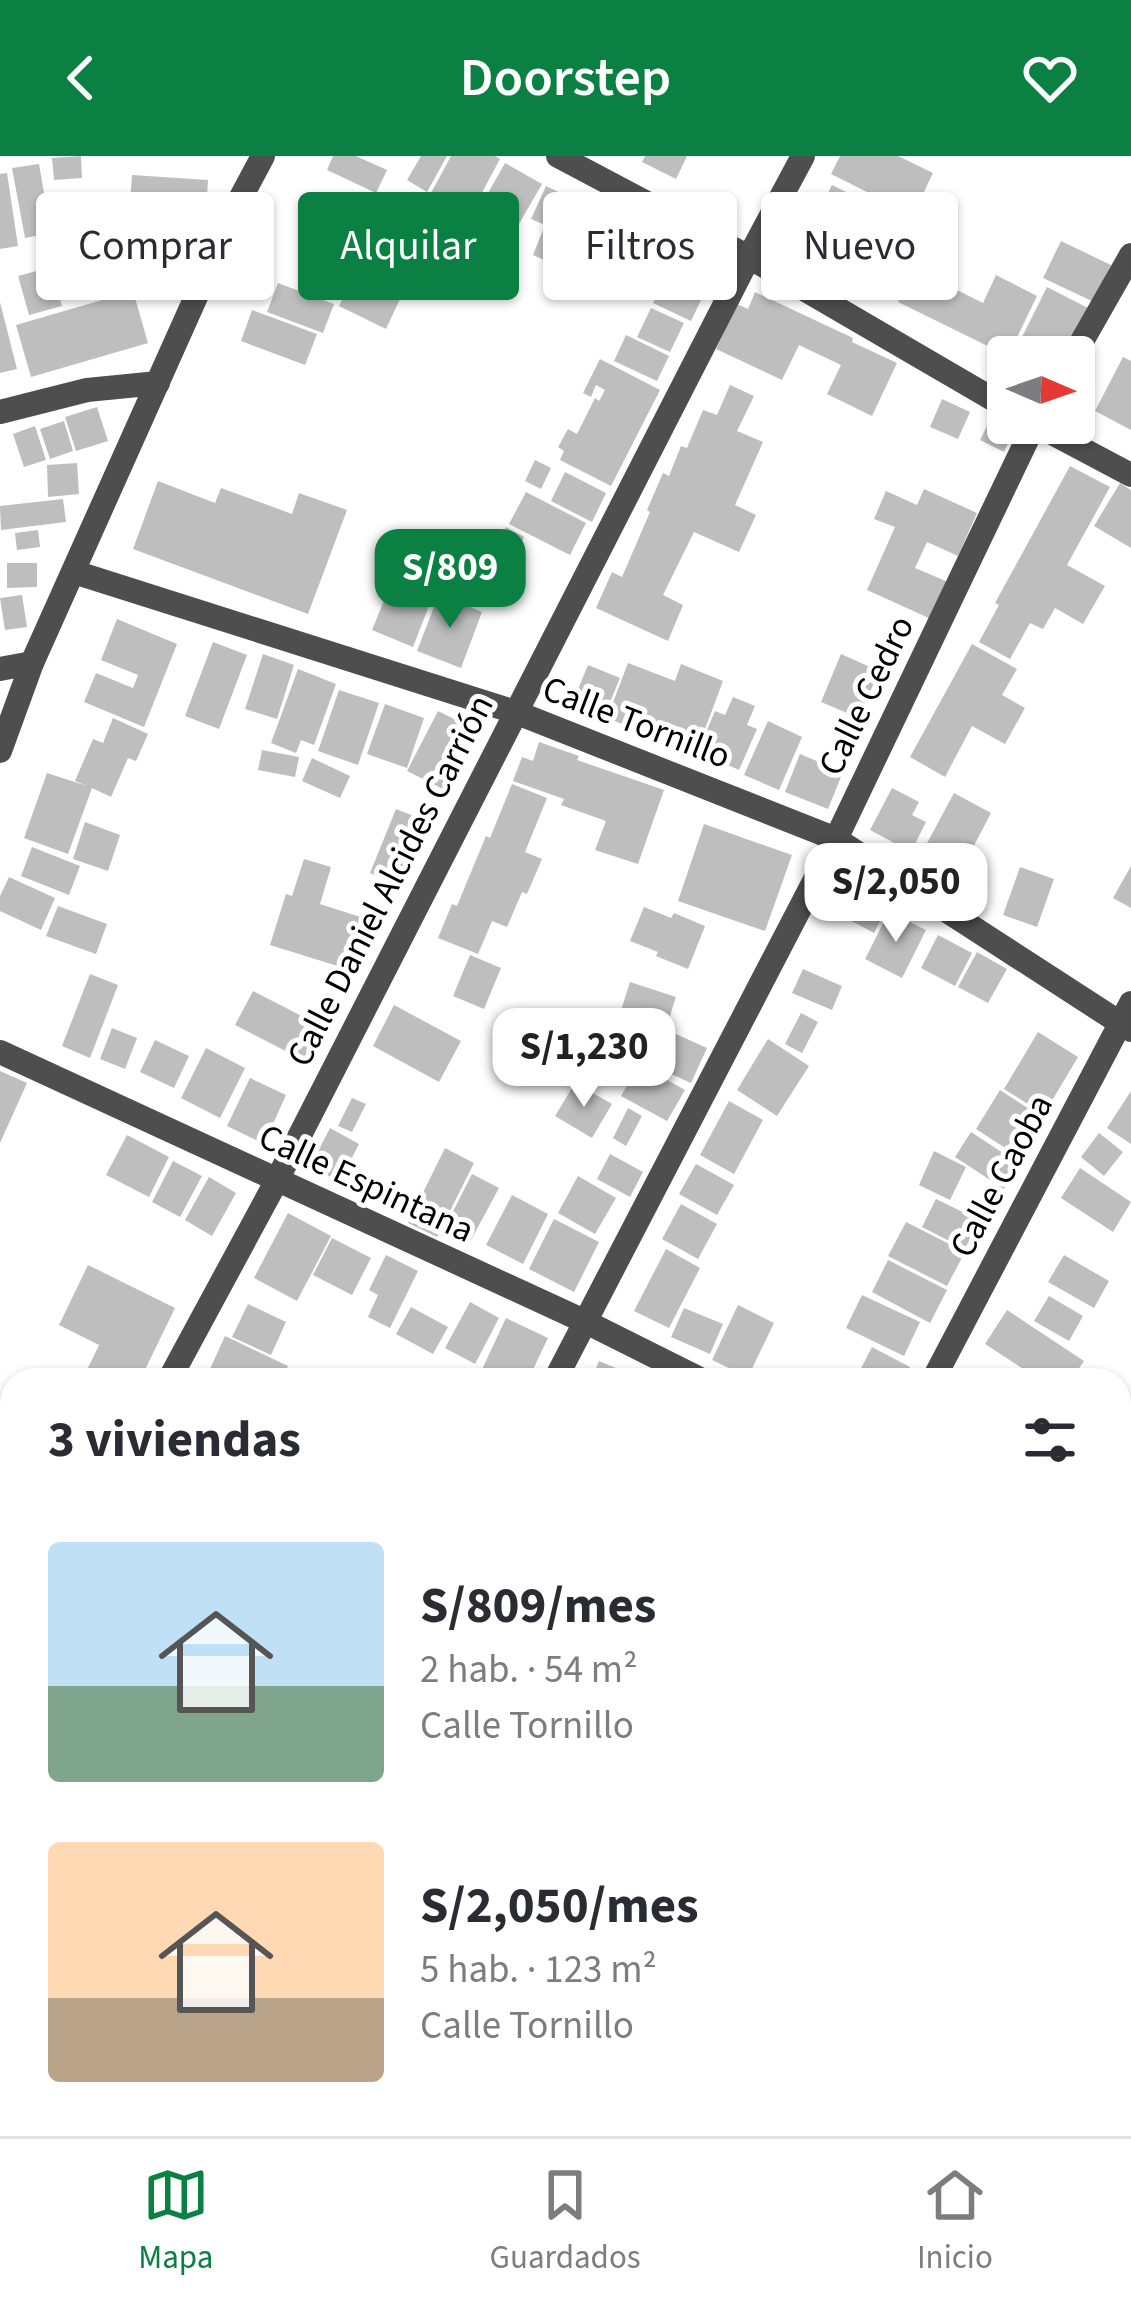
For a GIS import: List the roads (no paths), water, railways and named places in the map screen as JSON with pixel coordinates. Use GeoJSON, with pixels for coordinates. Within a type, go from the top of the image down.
{"type":"FeatureCollection","features":[{"type":"Feature","properties":{"kind":"street"},"geometry":{"type":"LineString","coordinates":[[0,751],[32,663],[263,156]]}},
{"type":"Feature","properties":{"kind":"street"},"geometry":{"type":"LineString","coordinates":[[558,156],[749,257],[987,396]]}},
{"type":"Feature","properties":{"kind":"street","name":"Calle Daniel Alcides Carrión"},"geometry":{"type":"LineString","coordinates":[[175,1368],[277,1180],[803,156]]}},
{"type":"Feature","properties":{"kind":"street"},"geometry":{"type":"LineString","coordinates":[[1085,336],[1131,255]]}},
{"type":"Feature","properties":{"kind":"street"},"geometry":{"type":"LineString","coordinates":[[0,412],[87,390],[158,382]]}},
{"type":"Feature","properties":{"kind":"street","name":"Calle Cedro"},"geometry":{"type":"LineString","coordinates":[[562,1368],[836,838],[1024,444]]}},
{"type":"Feature","properties":{"kind":"street"},"geometry":{"type":"LineString","coordinates":[[1073,444],[1131,475]]}},
{"type":"Feature","properties":{"kind":"street","name":"Calle Tornillo"},"geometry":{"type":"LineString","coordinates":[[74,572],[515,712],[836,838],[1127,1020]]}},
{"type":"Feature","properties":{"kind":"street"},"geometry":{"type":"LineString","coordinates":[[0,669],[32,663]]}},
{"type":"Feature","properties":{"kind":"street","name":"Calle Caoba"},"geometry":{"type":"LineString","coordinates":[[939,1368],[1127,1020]]}},
{"type":"Feature","properties":{"kind":"street","name":"Calle Espintana"},"geometry":{"type":"LineString","coordinates":[[0,1052],[678,1368]]}}]}
